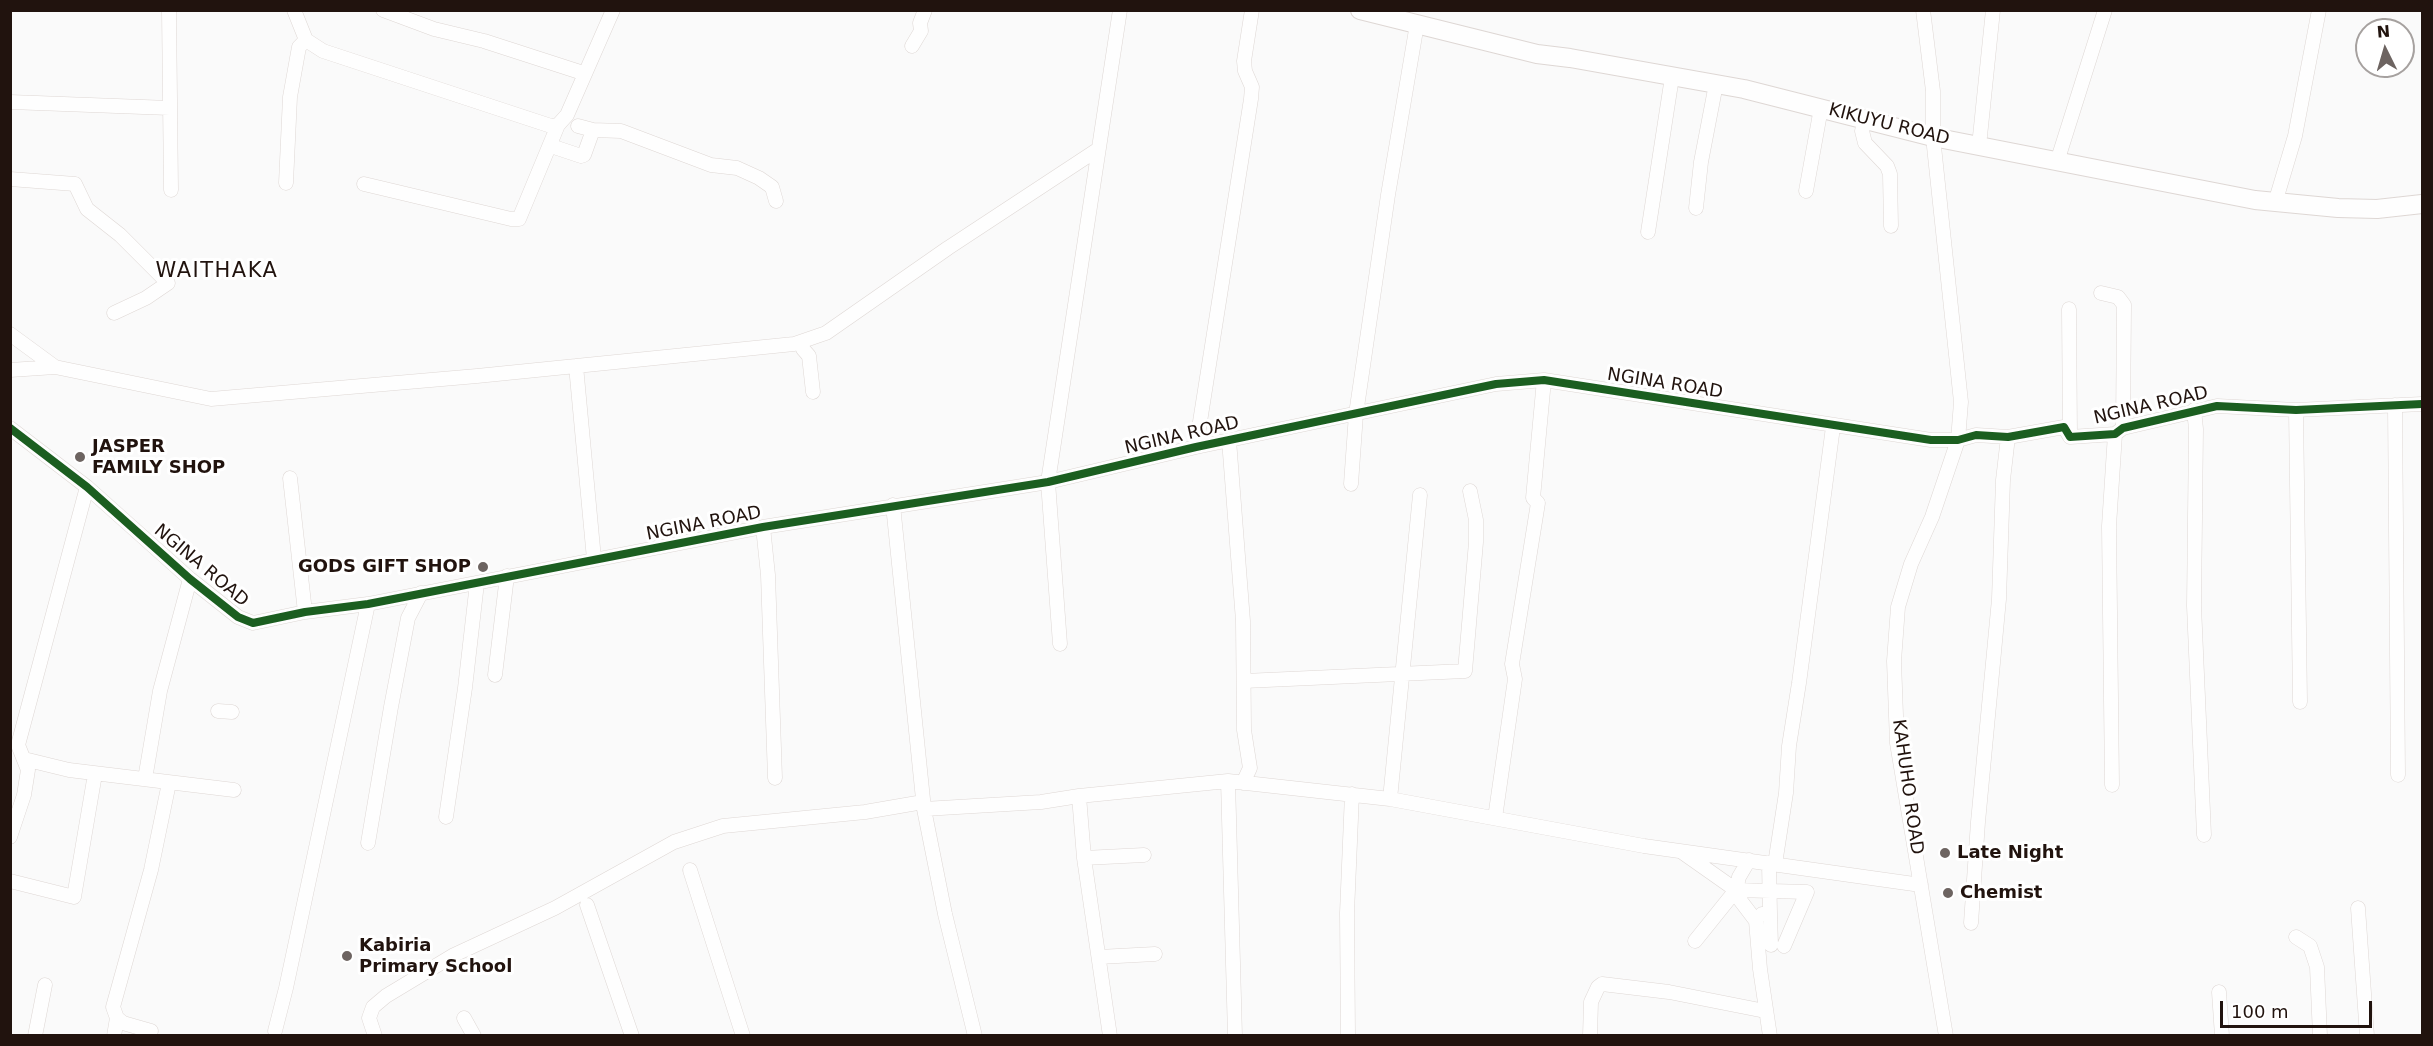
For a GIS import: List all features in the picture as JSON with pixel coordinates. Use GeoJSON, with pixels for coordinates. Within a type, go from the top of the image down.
{"type":"FeatureCollection","features":[{"type":"Feature","properties":{"kind":"main road","name":"KIKUYU ROAD"},"geometry":{"type":"LineString","coordinates":[[1360,10],[1537,54],[1716,84],[1933,137],[2275,203],[2337,208],[2377,208],[2422,204]]}},
{"type":"Feature","properties":{"kind":"street"},"geometry":{"type":"LineString","coordinates":[[169,10],[171,190]]}},
{"type":"Feature","properties":{"kind":"street"},"geometry":{"type":"LineString","coordinates":[[294,10],[306,40],[323,51],[551,126],[558,126]]}},
{"type":"Feature","properties":{"kind":"street"},"geometry":{"type":"LineString","coordinates":[[383,10],[403,13],[434,29],[484,41],[583,73]]}},
{"type":"Feature","properties":{"kind":"street"},"geometry":{"type":"LineString","coordinates":[[364,184],[519,219],[558,126],[567,115],[583,73],[613,10]]}},
{"type":"Feature","properties":{"kind":"street"},"geometry":{"type":"LineString","coordinates":[[912,46],[921,31],[920,23],[925,10]]}},
{"type":"Feature","properties":{"kind":"street"},"geometry":{"type":"LineString","coordinates":[[1060,644],[1048,482],[1120,10]]}},
{"type":"Feature","properties":{"kind":"street"},"geometry":{"type":"LineString","coordinates":[[1196,447],[1251,99],[1252,87],[1245,71],[1244,61],[1252,10]]}},
{"type":"Feature","properties":{"kind":"street","name":"KAHUHO ROAD"},"geometry":{"type":"LineString","coordinates":[[1923,10],[1933,91],[1933,137],[1961,402],[1958,440],[1932,518],[1911,564],[1898,607],[1894,661],[1898,743],[1947,1035]]}},
{"type":"Feature","properties":{"kind":"street"},"geometry":{"type":"LineString","coordinates":[[1979,146],[1993,10]]}},
{"type":"Feature","properties":{"kind":"street"},"geometry":{"type":"LineString","coordinates":[[2057,162],[2105,10]]}},
{"type":"Feature","properties":{"kind":"street"},"geometry":{"type":"LineString","coordinates":[[2275,203],[2295,136],[2319,10]]}},
{"type":"Feature","properties":{"kind":"street"},"geometry":{"type":"LineString","coordinates":[[1351,484],[1356,414],[1388,195],[1417,24]]}},
{"type":"Feature","properties":{"kind":"street"},"geometry":{"type":"LineString","coordinates":[[286,183],[290,97],[299,47],[306,40]]}},
{"type":"Feature","properties":{"kind":"street"},"geometry":{"type":"LineString","coordinates":[[1648,232],[1672,77]]}},
{"type":"Feature","properties":{"kind":"street"},"geometry":{"type":"LineString","coordinates":[[1696,208],[1701,162],[1716,84]]}},
{"type":"Feature","properties":{"kind":"street"},"geometry":{"type":"LineString","coordinates":[[10,102],[170,108]]}},
{"type":"Feature","properties":{"kind":"street"},"geometry":{"type":"LineString","coordinates":[[1806,190],[1821,108]]}},
{"type":"Feature","properties":{"kind":"street"},"geometry":{"type":"LineString","coordinates":[[1865,119],[1862,131],[1865,143],[1887,166],[1890,174],[1891,226]]}},
{"type":"Feature","properties":{"kind":"street"},"geometry":{"type":"LineString","coordinates":[[578,126],[593,130],[621,130],[711,165],[738,168],[772,187],[776,201]]}},
{"type":"Feature","properties":{"kind":"street"},"geometry":{"type":"LineString","coordinates":[[551,146],[584,155],[593,130]]}},
{"type":"Feature","properties":{"kind":"street"},"geometry":{"type":"LineString","coordinates":[[10,370],[56,367],[211,399],[775,348],[802,343],[826,333],[948,248],[1097,150]]}},
{"type":"Feature","properties":{"kind":"street"},"geometry":{"type":"LineString","coordinates":[[10,179],[75,184],[87,208],[120,235],[168,283],[146,298],[114,313]]}},
{"type":"Feature","properties":{"kind":"street"},"geometry":{"type":"LineString","coordinates":[[2101,293],[2118,297],[2124,305],[2119,431],[2109,526],[2112,785]]}},
{"type":"Feature","properties":{"kind":"street"},"geometry":{"type":"LineString","coordinates":[[2069,309],[2070,437]]}},
{"type":"Feature","properties":{"kind":"street"},"geometry":{"type":"LineString","coordinates":[[10,334],[56,367]]}},
{"type":"Feature","properties":{"kind":"street"},"geometry":{"type":"LineString","coordinates":[[802,343],[802,349],[809,356],[813,392]]}},
{"type":"Feature","properties":{"kind":"street"},"geometry":{"type":"LineString","coordinates":[[576,366],[594,559]]}},
{"type":"Feature","properties":{"kind":"street"},"geometry":{"type":"LineString","coordinates":[[1495,819],[1515,679],[1512,664],[1539,503],[1533,498],[1544,380]]}},
{"type":"Feature","properties":{"kind":"street","name":"NGINA ROAD"},"geometry":{"type":"LineString","coordinates":[[10,428],[87,487],[190,579],[245,622],[253,623],[305,612],[368,604],[763,527],[1048,482],[1196,447],[1496,384],[1544,380],[1833,427],[1931,440],[1958,440],[1976,435],[2008,437],[2064,428],[2070,437],[2119,431],[2194,410],[2217,406],[2296,410],[2422,404]]}},
{"type":"Feature","properties":{"kind":"street"},"geometry":{"type":"LineString","coordinates":[[2395,405],[2398,775]]}},
{"type":"Feature","properties":{"kind":"street"},"geometry":{"type":"LineString","coordinates":[[2194,410],[2196,429],[2194,606],[2204,836]]}},
{"type":"Feature","properties":{"kind":"street"},"geometry":{"type":"LineString","coordinates":[[2296,410],[2300,702]]}},
{"type":"Feature","properties":{"kind":"street"},"geometry":{"type":"LineString","coordinates":[[1680,851],[1736,890],[1769,892],[1807,892],[1778,946],[1770,914],[1769,892],[1786,793],[1789,746],[1803,660],[1833,427]]}},
{"type":"Feature","properties":{"kind":"street"},"geometry":{"type":"LineString","coordinates":[[1971,923],[1999,598],[2003,480],[2008,437]]}},
{"type":"Feature","properties":{"kind":"street"},"geometry":{"type":"LineString","coordinates":[[1229,440],[1243,621],[1244,730],[1250,768],[1243,783]]}},
{"type":"Feature","properties":{"kind":"street"},"geometry":{"type":"LineString","coordinates":[[290,478],[305,612]]}},
{"type":"Feature","properties":{"kind":"street"},"geometry":{"type":"LineString","coordinates":[[10,837],[24,795],[28,770],[18,745],[87,487]]}},
{"type":"Feature","properties":{"kind":"street"},"geometry":{"type":"LineString","coordinates":[[1244,681],[1465,671],[1476,542],[1476,520],[1470,491]]}},
{"type":"Feature","properties":{"kind":"street"},"geometry":{"type":"LineString","coordinates":[[1390,799],[1420,495]]}},
{"type":"Feature","properties":{"kind":"street"},"geometry":{"type":"LineString","coordinates":[[893,505],[923,805],[945,914],[975,1035]]}},
{"type":"Feature","properties":{"kind":"street"},"geometry":{"type":"LineString","coordinates":[[763,527],[768,575],[775,778]]}},
{"type":"Feature","properties":{"kind":"street"},"geometry":{"type":"LineString","coordinates":[[495,675],[507,576]]}},
{"type":"Feature","properties":{"kind":"street"},"geometry":{"type":"LineString","coordinates":[[145,779],[160,691],[190,579]]}},
{"type":"Feature","properties":{"kind":"street"},"geometry":{"type":"LineString","coordinates":[[446,817],[465,688],[477,583]]}},
{"type":"Feature","properties":{"kind":"street"},"geometry":{"type":"LineString","coordinates":[[368,843],[408,618],[421,593]]}},
{"type":"Feature","properties":{"kind":"street"},"geometry":{"type":"LineString","coordinates":[[275,1031],[289,976],[368,604]]}},
{"type":"Feature","properties":{"kind":"street"},"geometry":{"type":"LineString","coordinates":[[24,759],[95,774],[234,790]]}},
{"type":"Feature","properties":{"kind":"street"},"geometry":{"type":"LineString","coordinates":[[10,881],[74,897],[95,774]]}},
{"type":"Feature","properties":{"kind":"street"},"geometry":{"type":"LineString","coordinates":[[375,1035],[369,1018],[373,1007],[386,996],[454,955],[555,908],[674,842],[693,834],[734,824],[923,805],[1041,802],[1228,781],[1390,799],[1680,851],[1921,885]]}},
{"type":"Feature","properties":{"kind":"street"},"geometry":{"type":"LineString","coordinates":[[1228,781],[1235,1035]]}},
{"type":"Feature","properties":{"kind":"street"},"geometry":{"type":"LineString","coordinates":[[114,1035],[117,1018],[113,1006],[151,870],[169,783]]}},
{"type":"Feature","properties":{"kind":"street"},"geometry":{"type":"LineString","coordinates":[[1348,1035],[1347,913],[1352,794]]}},
{"type":"Feature","properties":{"kind":"street"},"geometry":{"type":"LineString","coordinates":[[1079,796],[1084,858],[1110,1035]]}},
{"type":"Feature","properties":{"kind":"street"},"geometry":{"type":"LineString","coordinates":[[1084,858],[1144,855]]}},
{"type":"Feature","properties":{"kind":"street"},"geometry":{"type":"LineString","coordinates":[[1695,941],[1736,890],[1739,877],[1749,860]]}},
{"type":"Feature","properties":{"kind":"street"},"geometry":{"type":"LineString","coordinates":[[690,870],[743,1035]]}},
{"type":"Feature","properties":{"kind":"street"},"geometry":{"type":"LineString","coordinates":[[1736,890],[1740,900],[1757,923],[1765,1011],[1770,1035]]}},
{"type":"Feature","properties":{"kind":"street"},"geometry":{"type":"LineString","coordinates":[[587,905],[632,1035]]}},
{"type":"Feature","properties":{"kind":"street"},"geometry":{"type":"LineString","coordinates":[[2358,908],[2367,1035]]}},
{"type":"Feature","properties":{"kind":"street"},"geometry":{"type":"LineString","coordinates":[[1751,914],[1770,914]]}},
{"type":"Feature","properties":{"kind":"street"},"geometry":{"type":"LineString","coordinates":[[2296,937],[2310,946],[2317,966],[2320,1035]]}},
{"type":"Feature","properties":{"kind":"street"},"geometry":{"type":"LineString","coordinates":[[1099,957],[1155,954]]}},
{"type":"Feature","properties":{"kind":"street"},"geometry":{"type":"LineString","coordinates":[[35,1035],[45,984]]}},
{"type":"Feature","properties":{"kind":"street"},"geometry":{"type":"LineString","coordinates":[[1590,1035],[1591,1002],[1598,987],[1602,984],[1669,992],[1765,1011]]}},
{"type":"Feature","properties":{"kind":"street"},"geometry":{"type":"LineString","coordinates":[[2219,992],[2222,1035]]}},
{"type":"Feature","properties":{"kind":"street"},"geometry":{"type":"LineString","coordinates":[[117,1018],[123,1023],[151,1031]]}},
{"type":"Feature","properties":{"kind":"street"},"geometry":{"type":"LineString","coordinates":[[464,1018],[474,1035]]}},
{"type":"Feature","properties":{"kind":"cycle path"},"geometry":{"type":"LineString","coordinates":[[10,428],[87,487],[190,579],[238,617],[253,623],[305,612],[368,604],[763,527],[1048,482],[1196,447],[1496,384],[1544,380],[1931,440],[1958,440],[1976,435],[2008,437],[2064,427],[2070,437],[2115,434],[2123,428],[2217,406],[2296,410],[2422,404]]}},
{"type":"Feature","properties":{"kind":"place","name":"JASPER FAMILY SHOP"},"geometry":{"type":"Point","coordinates":[80,457]}},
{"type":"Feature","properties":{"kind":"place","name":"GODS GIFT SHOP"},"geometry":{"type":"Point","coordinates":[483,567]}},
{"type":"Feature","properties":{"kind":"place","name":"Late Night"},"geometry":{"type":"Point","coordinates":[1945,853]}},
{"type":"Feature","properties":{"kind":"place","name":"Chemist"},"geometry":{"type":"Point","coordinates":[1948,893]}},
{"type":"Feature","properties":{"kind":"place","name":"Kabiria Primary School"},"geometry":{"type":"Point","coordinates":[347,956]}},
{"type":"Feature","properties":{"kind":"district","name":"WAITHAKA"},"geometry":{"type":"Point","coordinates":[217,272]}}]}
